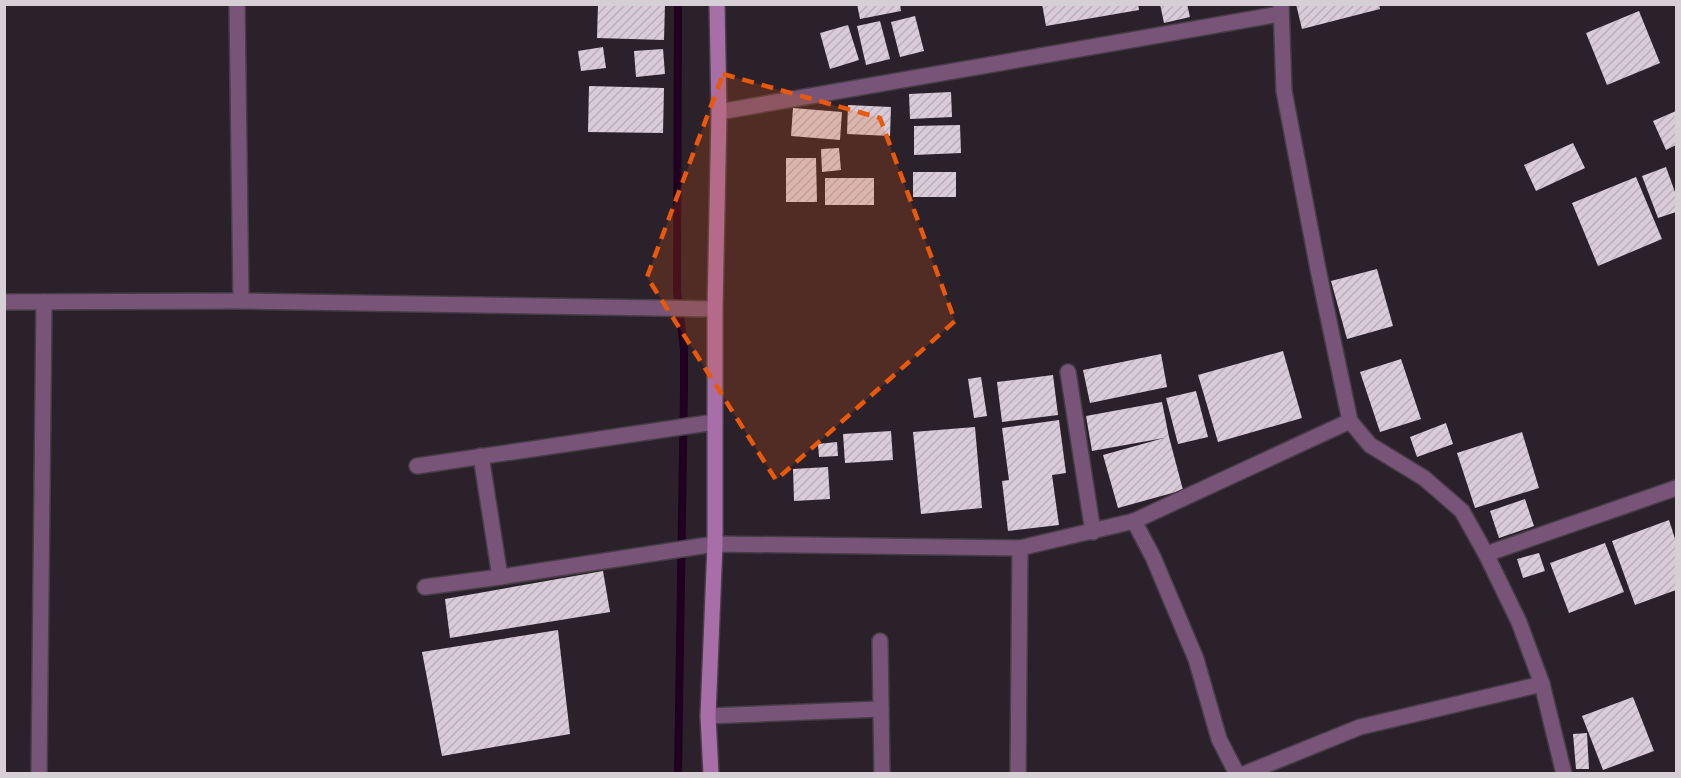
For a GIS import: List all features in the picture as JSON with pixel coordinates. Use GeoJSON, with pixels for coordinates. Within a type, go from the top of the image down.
{"type":"FeatureCollection","features":[{"type":"Feature","properties":{"kind":"street"},"geometry":{"type":"LineString","coordinates":[[237,4],[241,301]]}},
{"type":"Feature","properties":{"kind":"street"},"geometry":{"type":"LineString","coordinates":[[711,774],[708,716],[715,544],[715,309],[719,112],[717,4]]}},
{"type":"Feature","properties":{"kind":"street"},"geometry":{"type":"LineString","coordinates":[[719,112],[1280,9],[1284,91],[1350,422],[1371,445],[1424,478],[1462,511],[1519,622],[1542,684],[1564,774]]}},
{"type":"Feature","properties":{"kind":"street"},"geometry":{"type":"LineString","coordinates":[[4,302],[241,301],[715,309]]}},
{"type":"Feature","properties":{"kind":"street"},"geometry":{"type":"LineString","coordinates":[[39,774],[44,302]]}},
{"type":"Feature","properties":{"kind":"street"},"geometry":{"type":"LineString","coordinates":[[1068,372],[1094,532]]}},
{"type":"Feature","properties":{"kind":"street"},"geometry":{"type":"LineString","coordinates":[[417,466],[715,422]]}},
{"type":"Feature","properties":{"kind":"street"},"geometry":{"type":"LineString","coordinates":[[425,587],[715,544],[1020,548],[1134,521],[1350,422]]}},
{"type":"Feature","properties":{"kind":"street"},"geometry":{"type":"LineString","coordinates":[[481,456],[500,577]]}},
{"type":"Feature","properties":{"kind":"street"},"geometry":{"type":"LineString","coordinates":[[1486,554],[1677,488]]}},
{"type":"Feature","properties":{"kind":"street"},"geometry":{"type":"LineString","coordinates":[[1134,521],[1153,557],[1196,659],[1220,740],[1237,774]]}},
{"type":"Feature","properties":{"kind":"street"},"geometry":{"type":"LineString","coordinates":[[1018,774],[1020,548]]}},
{"type":"Feature","properties":{"kind":"street"},"geometry":{"type":"LineString","coordinates":[[880,641],[882,774]]}},
{"type":"Feature","properties":{"kind":"street"},"geometry":{"type":"LineString","coordinates":[[1244,774],[1360,727],[1542,684]]}},
{"type":"Feature","properties":{"kind":"street"},"geometry":{"type":"LineString","coordinates":[[708,716],[881,709]]}},
{"type":"Feature","properties":{"kind":"highlighted area"},"geometry":{"type":"Polygon","coordinates":[[[723,74],[880,118],[955,321],[776,480],[647,277],[723,74]]]}},
{"type":"Feature","properties":{"kind":"building"},"geometry":{"type":"Polygon","coordinates":[[[598,4],[665,4],[664,40],[597,38],[598,4]]]}},
{"type":"Feature","properties":{"kind":"building"},"geometry":{"type":"Polygon","coordinates":[[[857,4],[900,4],[901,11],[860,19],[857,4]]]}},
{"type":"Feature","properties":{"kind":"building"},"geometry":{"type":"Polygon","coordinates":[[[1042,4],[1138,4],[1139,10],[1046,26],[1042,4]]]}},
{"type":"Feature","properties":{"kind":"building"},"geometry":{"type":"Polygon","coordinates":[[[1160,4],[1187,4],[1190,17],[1164,23],[1160,4]]]}},
{"type":"Feature","properties":{"kind":"building"},"geometry":{"type":"Polygon","coordinates":[[[1296,4],[1379,4],[1380,9],[1302,29],[1296,4]]]}},
{"type":"Feature","properties":{"kind":"building"},"geometry":{"type":"Polygon","coordinates":[[[1639,11],[1660,63],[1607,85],[1586,33],[1639,11]]]}},
{"type":"Feature","properties":{"kind":"building"},"geometry":{"type":"Polygon","coordinates":[[[915,16],[924,51],[900,57],[891,22],[915,16]]]}},
{"type":"Feature","properties":{"kind":"building"},"geometry":{"type":"Polygon","coordinates":[[[880,21],[890,59],[866,65],[857,26],[880,21]]]}},
{"type":"Feature","properties":{"kind":"building"},"geometry":{"type":"Polygon","coordinates":[[[848,25],[859,60],[830,69],[820,33],[848,25]]]}},
{"type":"Feature","properties":{"kind":"building"},"geometry":{"type":"Polygon","coordinates":[[[603,47],[606,68],[581,71],[578,51],[603,47]]]}},
{"type":"Feature","properties":{"kind":"building"},"geometry":{"type":"Polygon","coordinates":[[[663,49],[665,74],[636,77],[634,51],[663,49]]]}},
{"type":"Feature","properties":{"kind":"building"},"geometry":{"type":"Polygon","coordinates":[[[589,86],[664,88],[663,133],[588,132],[589,86]]]}},
{"type":"Feature","properties":{"kind":"building"},"geometry":{"type":"Polygon","coordinates":[[[951,92],[952,117],[910,119],[909,94],[951,92]]]}},
{"type":"Feature","properties":{"kind":"building"},"geometry":{"type":"Polygon","coordinates":[[[848,105],[891,107],[890,136],[847,134],[848,105]]]}},
{"type":"Feature","properties":{"kind":"building"},"geometry":{"type":"Polygon","coordinates":[[[793,108],[842,112],[840,140],[791,136],[793,108]]]}},
{"type":"Feature","properties":{"kind":"building"},"geometry":{"type":"Polygon","coordinates":[[[1676,111],[1676,145],[1666,150],[1653,121],[1676,111]]]}},
{"type":"Feature","properties":{"kind":"building"},"geometry":{"type":"Polygon","coordinates":[[[960,125],[961,153],[914,155],[914,126],[960,125]]]}},
{"type":"Feature","properties":{"kind":"building"},"geometry":{"type":"Polygon","coordinates":[[[1573,143],[1585,168],[1536,191],[1524,165],[1573,143]]]}},
{"type":"Feature","properties":{"kind":"building"},"geometry":{"type":"Polygon","coordinates":[[[839,148],[841,170],[822,172],[821,149],[839,148]]]}},
{"type":"Feature","properties":{"kind":"building"},"geometry":{"type":"Polygon","coordinates":[[[786,158],[816,158],[817,202],[786,202],[786,158]]]}},
{"type":"Feature","properties":{"kind":"building"},"geometry":{"type":"Polygon","coordinates":[[[1666,167],[1676,195],[1676,212],[1658,218],[1642,176],[1666,167]]]}},
{"type":"Feature","properties":{"kind":"building"},"geometry":{"type":"Polygon","coordinates":[[[913,172],[956,172],[956,197],[913,197],[913,172]]]}},
{"type":"Feature","properties":{"kind":"building"},"geometry":{"type":"Polygon","coordinates":[[[1636,177],[1662,239],[1598,266],[1572,203],[1636,177]]]}},
{"type":"Feature","properties":{"kind":"building"},"geometry":{"type":"Polygon","coordinates":[[[825,178],[874,178],[874,205],[825,205],[825,178]]]}},
{"type":"Feature","properties":{"kind":"building"},"geometry":{"type":"Polygon","coordinates":[[[1377,269],[1393,326],[1347,339],[1331,281],[1377,269]]]}},
{"type":"Feature","properties":{"kind":"building"},"geometry":{"type":"Polygon","coordinates":[[[1283,351],[1302,418],[1218,442],[1198,375],[1283,351]]]}},
{"type":"Feature","properties":{"kind":"building"},"geometry":{"type":"Polygon","coordinates":[[[1161,354],[1167,387],[1090,403],[1083,370],[1161,354]]]}},
{"type":"Feature","properties":{"kind":"building"},"geometry":{"type":"Polygon","coordinates":[[[1401,359],[1421,419],[1380,432],[1360,372],[1401,359]]]}},
{"type":"Feature","properties":{"kind":"building"},"geometry":{"type":"Polygon","coordinates":[[[1053,375],[1058,415],[1002,422],[997,382],[1053,375]]]}},
{"type":"Feature","properties":{"kind":"building"},"geometry":{"type":"Polygon","coordinates":[[[981,377],[987,416],[974,418],[968,379],[981,377]]]}},
{"type":"Feature","properties":{"kind":"building"},"geometry":{"type":"Polygon","coordinates":[[[1196,391],[1208,437],[1178,444],[1166,398],[1196,391]]]}},
{"type":"Feature","properties":{"kind":"building"},"geometry":{"type":"Polygon","coordinates":[[[1162,402],[1183,490],[1118,508],[1103,455],[1164,438],[1092,451],[1086,416],[1162,402]]]}},
{"type":"Feature","properties":{"kind":"building"},"geometry":{"type":"Polygon","coordinates":[[[1059,420],[1066,473],[1052,475],[1059,525],[1008,531],[1002,481],[1009,480],[1002,428],[1059,420]]]}},
{"type":"Feature","properties":{"kind":"building"},"geometry":{"type":"Polygon","coordinates":[[[1446,423],[1453,444],[1417,457],[1410,437],[1446,423]]]}},
{"type":"Feature","properties":{"kind":"building"},"geometry":{"type":"Polygon","coordinates":[[[975,427],[982,508],[921,514],[913,432],[975,427]]]}},
{"type":"Feature","properties":{"kind":"building"},"geometry":{"type":"Polygon","coordinates":[[[891,431],[893,460],[845,463],[843,434],[891,431]]]}},
{"type":"Feature","properties":{"kind":"building"},"geometry":{"type":"Polygon","coordinates":[[[1522,432],[1539,488],[1475,508],[1457,453],[1522,432]]]}},
{"type":"Feature","properties":{"kind":"building"},"geometry":{"type":"Polygon","coordinates":[[[837,442],[838,456],[819,457],[818,444],[837,442]]]}},
{"type":"Feature","properties":{"kind":"building"},"geometry":{"type":"Polygon","coordinates":[[[828,467],[830,499],[794,501],[793,469],[828,467]]]}},
{"type":"Feature","properties":{"kind":"building"},"geometry":{"type":"Polygon","coordinates":[[[1525,499],[1534,526],[1499,538],[1490,511],[1525,499]]]}},
{"type":"Feature","properties":{"kind":"building"},"geometry":{"type":"Polygon","coordinates":[[[1669,520],[1676,542],[1676,590],[1635,605],[1612,541],[1669,520]]]}},
{"type":"Feature","properties":{"kind":"building"},"geometry":{"type":"Polygon","coordinates":[[[1605,543],[1624,592],[1569,613],[1550,563],[1605,543]]]}},
{"type":"Feature","properties":{"kind":"building"},"geometry":{"type":"Polygon","coordinates":[[[1539,553],[1545,571],[1523,578],[1517,559],[1539,553]]]}},
{"type":"Feature","properties":{"kind":"building"},"geometry":{"type":"Polygon","coordinates":[[[603,571],[610,612],[450,638],[445,599],[603,571]]]}},
{"type":"Feature","properties":{"kind":"building"},"geometry":{"type":"Polygon","coordinates":[[[558,630],[570,734],[442,756],[422,652],[558,630]]]}},
{"type":"Feature","properties":{"kind":"building"},"geometry":{"type":"Polygon","coordinates":[[[1633,697],[1654,751],[1603,770],[1582,716],[1633,697]]]}},
{"type":"Feature","properties":{"kind":"building"},"geometry":{"type":"Polygon","coordinates":[[[1587,733],[1589,769],[1576,769],[1573,734],[1587,733]]]}},
{"type":"Feature","properties":{"kind":"waterway"},"geometry":{"type":"LineString","coordinates":[[678,4],[677,291],[684,349],[684,388],[678,774]]}}]}
